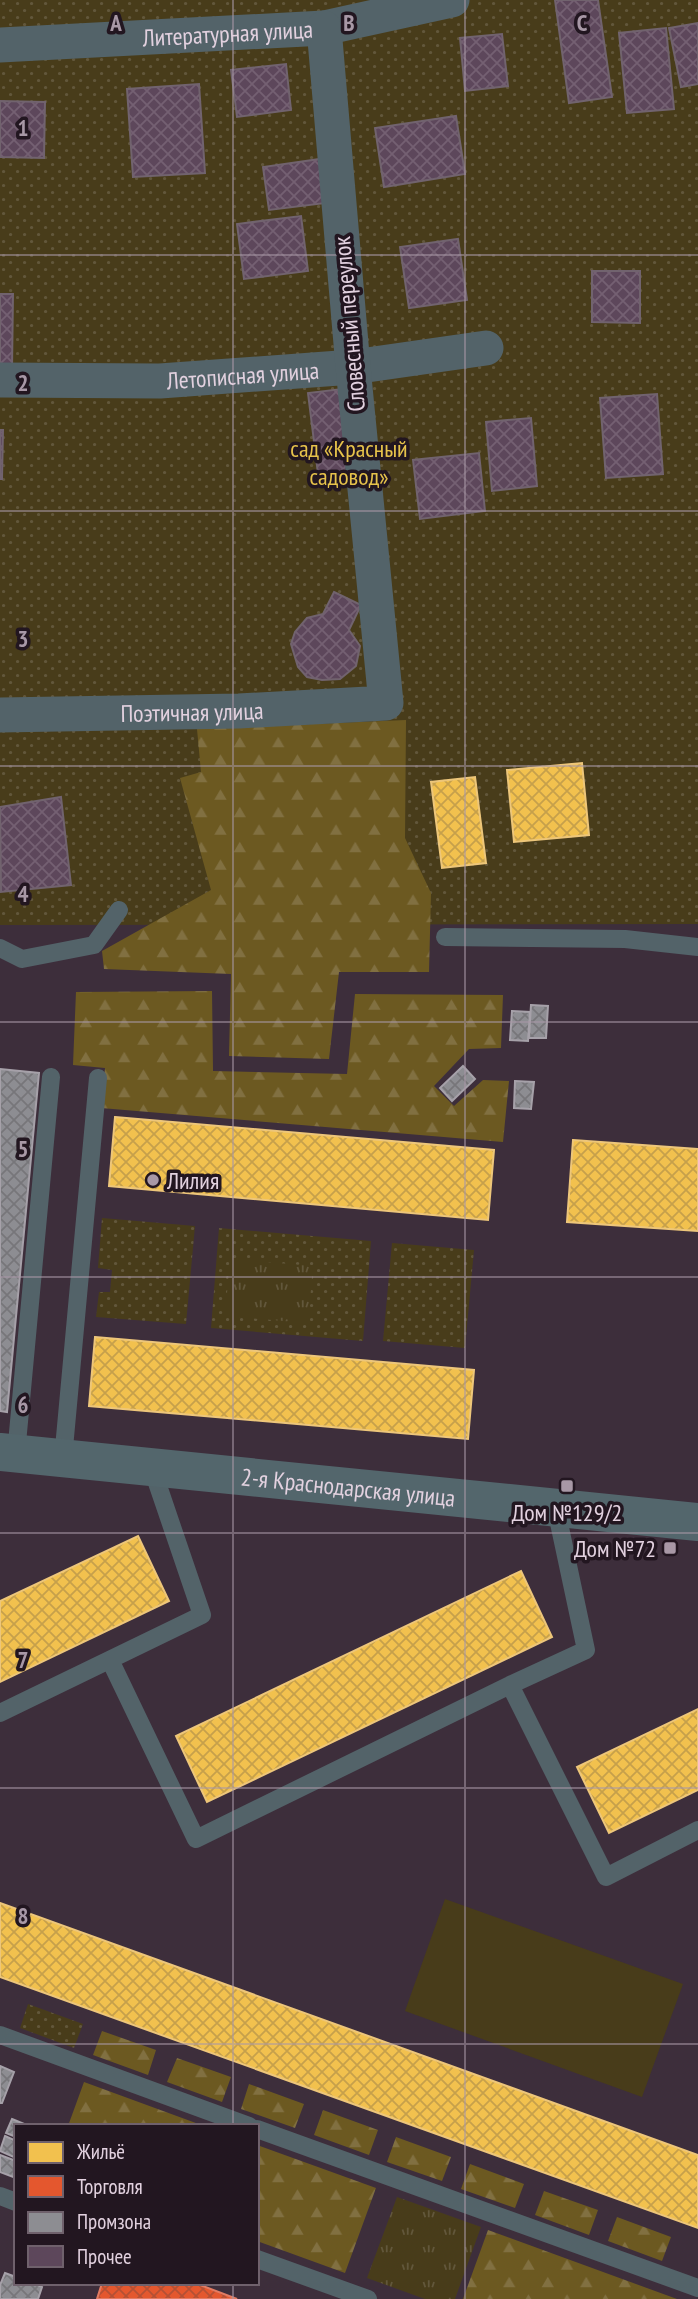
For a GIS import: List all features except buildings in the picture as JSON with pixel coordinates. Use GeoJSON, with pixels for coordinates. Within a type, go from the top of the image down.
{"type":"FeatureCollection","features":[{"type":"Feature","properties":{"kind":"street","name":"Литературная улица"},"geometry":{"type":"LineString","coordinates":[[0,45],[324,29],[452,0]]}},
{"type":"Feature","properties":{"kind":"street","name":"Словесный переулок"},"geometry":{"type":"LineString","coordinates":[[324,29],[386,703]]}},
{"type":"Feature","properties":{"kind":"street","name":"Летописная улица"},"geometry":{"type":"LineString","coordinates":[[0,380],[160,381],[353,367],[485,348]]}},
{"type":"Feature","properties":{"kind":"street","name":"Поэтичная улица"},"geometry":{"type":"LineString","coordinates":[[0,715],[239,712],[386,703]]}},
{"type":"Feature","properties":{"kind":"street","name":"2-я Краснодарская улица"},"geometry":{"type":"LineString","coordinates":[[8,1453],[698,1522]]}},
{"type":"Feature","properties":{"kind":"lane"},"geometry":{"type":"LineString","coordinates":[[0,948],[22,959],[94,945],[119,910]]}},
{"type":"Feature","properties":{"kind":"lane"},"geometry":{"type":"LineString","coordinates":[[445,937],[625,939],[698,947]]}},
{"type":"Feature","properties":{"kind":"lane"},"geometry":{"type":"LineString","coordinates":[[8,1453],[51,1077]]}},
{"type":"Feature","properties":{"kind":"lane"},"geometry":{"type":"LineString","coordinates":[[63,1459],[97,1078]]}},
{"type":"Feature","properties":{"kind":"lane"},"geometry":{"type":"LineString","coordinates":[[0,1713],[202,1615],[152,1468]]}},
{"type":"Feature","properties":{"kind":"lane"},"geometry":{"type":"LineString","coordinates":[[110,1660],[196,1839],[586,1650],[556,1509]]}},
{"type":"Feature","properties":{"kind":"lane"},"geometry":{"type":"LineString","coordinates":[[510,1685],[606,1877],[698,1830]]}},
{"type":"Feature","properties":{"kind":"lane"},"geometry":{"type":"LineString","coordinates":[[0,2035],[244,2124]]}},
{"type":"Feature","properties":{"kind":"lane"},"geometry":{"type":"LineString","coordinates":[[259,2130],[698,2288]]}},
{"type":"Feature","properties":{"kind":"lane"},"geometry":{"type":"LineString","coordinates":[[259,2260],[368,2299]]}},
{"type":"Feature","properties":{"kind":"green space","name":"сад «Красный садовод»"},"geometry":{"type":"Polygon","coordinates":[[[0,0],[698,0],[698,924],[0,925],[0,0]]]}},
{"type":"Feature","properties":{"kind":"green space"},"geometry":{"type":"Polygon","coordinates":[[[406,720],[405,838],[431,893],[429,972],[339,972],[329,1059],[229,1056],[231,974],[104,969],[102,951],[211,890],[180,778],[201,772],[197,729],[406,720]]]}},
{"type":"Feature","properties":{"kind":"green space"},"geometry":{"type":"Polygon","coordinates":[[[212,991],[213,1071],[347,1074],[355,994],[503,995],[501,1048],[469,1049],[434,1086],[454,1106],[483,1080],[509,1081],[503,1142],[101,1108],[105,1068],[73,1065],[76,992],[212,991]]]}},
{"type":"Feature","properties":{"kind":"green space"},"geometry":{"type":"Polygon","coordinates":[[[102,1218],[195,1226],[186,1324],[96,1317],[99,1292],[110,1292],[112,1270],[98,1268],[102,1218]]]}},
{"type":"Feature","properties":{"kind":"green space"},"geometry":{"type":"Polygon","coordinates":[[[219,1228],[371,1241],[363,1341],[211,1328],[219,1228]]]}},
{"type":"Feature","properties":{"kind":"green space"},"geometry":{"type":"Polygon","coordinates":[[[392,1243],[474,1250],[465,1348],[383,1341],[392,1243]]]}},
{"type":"Feature","properties":{"kind":"green space"},"geometry":{"type":"Polygon","coordinates":[[[230,1259],[313,1266],[308,1323],[225,1316],[230,1259]]]}},
{"type":"Feature","properties":{"kind":"green space"},"geometry":{"type":"Polygon","coordinates":[[[445,1899],[683,1984],[642,2097],[405,2011],[445,1899]]]}},
{"type":"Feature","properties":{"kind":"green space"},"geometry":{"type":"Polygon","coordinates":[[[28,2004],[83,2024],[74,2048],[20,2028],[28,2004]]]}},
{"type":"Feature","properties":{"kind":"green space"},"geometry":{"type":"Polygon","coordinates":[[[102,2031],[156,2050],[148,2075],[93,2055],[102,2031]]]}},
{"type":"Feature","properties":{"kind":"green space"},"geometry":{"type":"Polygon","coordinates":[[[177,2058],[231,2077],[222,2102],[167,2082],[177,2058]]]}},
{"type":"Feature","properties":{"kind":"green space"},"geometry":{"type":"Polygon","coordinates":[[[84,2082],[199,2124],[69,2124],[84,2082]]]}},
{"type":"Feature","properties":{"kind":"green space"},"geometry":{"type":"Polygon","coordinates":[[[249,2084],[304,2104],[295,2128],[241,2109],[249,2084]]]}},
{"type":"Feature","properties":{"kind":"green space"},"geometry":{"type":"Polygon","coordinates":[[[323,2110],[378,2130],[369,2155],[314,2135],[323,2110]]]}},
{"type":"Feature","properties":{"kind":"green space"},"geometry":{"type":"Polygon","coordinates":[[[396,2137],[451,2157],[442,2181],[387,2162],[396,2137]]]}},
{"type":"Feature","properties":{"kind":"green space"},"geometry":{"type":"Polygon","coordinates":[[[259,2146],[376,2188],[345,2273],[259,2242],[259,2146]]]}},
{"type":"Feature","properties":{"kind":"green space"},"geometry":{"type":"Polygon","coordinates":[[[470,2164],[524,2184],[515,2208],[461,2189],[470,2164]]]}},
{"type":"Feature","properties":{"kind":"green space"},"geometry":{"type":"Polygon","coordinates":[[[544,2191],[598,2210],[589,2235],[535,2215],[544,2191]]]}},
{"type":"Feature","properties":{"kind":"green space"},"geometry":{"type":"Polygon","coordinates":[[[397,2197],[481,2227],[455,2299],[425,2299],[367,2278],[397,2197]]]}},
{"type":"Feature","properties":{"kind":"green space"},"geometry":{"type":"Polygon","coordinates":[[[617,2217],[671,2237],[662,2261],[608,2241],[617,2217]]]}},
{"type":"Feature","properties":{"kind":"green space"},"geometry":{"type":"Polygon","coordinates":[[[488,2230],[677,2299],[463,2299],[488,2230]]]}},
{"type":"Feature","properties":{"kind":"place","name":"Лилия"},"geometry":{"type":"Point","coordinates":[153,1180]}},
{"type":"Feature","properties":{"kind":"place","name":"Дом №129/2"},"geometry":{"type":"Point","coordinates":[567,1486]}},
{"type":"Feature","properties":{"kind":"place","name":"Дом №72"},"geometry":{"type":"Point","coordinates":[670,1548]}}]}
